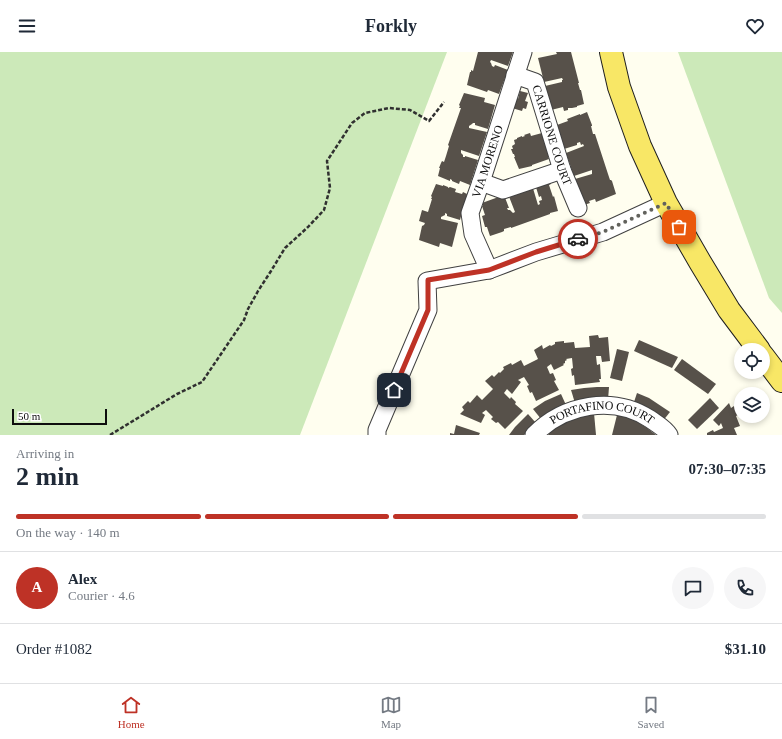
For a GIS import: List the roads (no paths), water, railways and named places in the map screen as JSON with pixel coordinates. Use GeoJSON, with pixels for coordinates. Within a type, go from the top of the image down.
{"type":"FeatureCollection","features":[{"type":"Feature","properties":{"kind":"main road"},"geometry":{"type":"LineString","coordinates":[[611,52],[620,87],[640,146],[666,203],[729,310],[754,343]]}},
{"type":"Feature","properties":{"kind":"main road"},"geometry":{"type":"LineString","coordinates":[[770,366],[782,382]]}},
{"type":"Feature","properties":{"kind":"street","name":"VIA MORENO"},"geometry":{"type":"LineString","coordinates":[[489,270],[473,234],[470,213],[523,52]]}},
{"type":"Feature","properties":{"kind":"street","name":"CARRIONE COURT"},"geometry":{"type":"LineString","coordinates":[[515,75],[535,82],[562,170],[578,208]]}},
{"type":"Feature","properties":{"kind":"street"},"geometry":{"type":"LineString","coordinates":[[481,182],[503,190],[562,170]]}},
{"type":"Feature","properties":{"kind":"street"},"geometry":{"type":"LineString","coordinates":[[377,435],[377,430],[428,310],[428,280],[489,270],[536,252],[603,232],[666,203]]}},
{"type":"Feature","properties":{"kind":"street","name":"PORTAFINO COURT"},"geometry":{"type":"LineString","coordinates":[[534,435],[560,414],[580,407],[608,406],[624,408],[641,414],[668,432],[669,435]]}}]}
